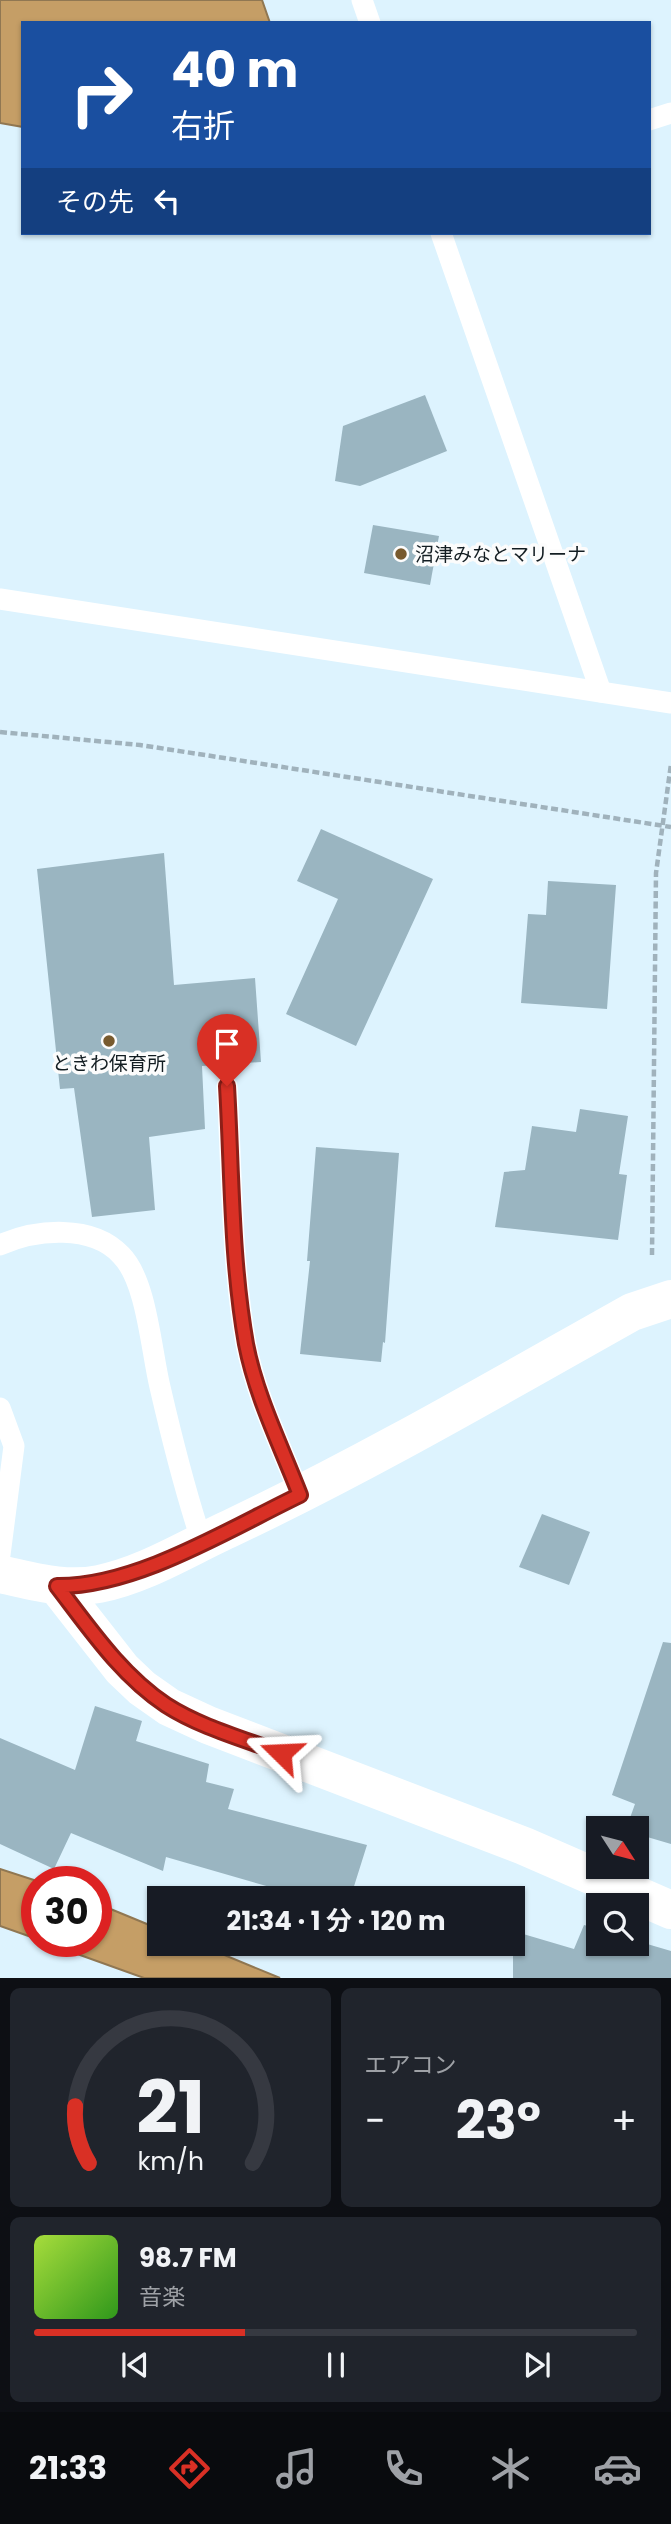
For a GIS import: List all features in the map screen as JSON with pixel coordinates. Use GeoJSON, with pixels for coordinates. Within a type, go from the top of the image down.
{"type":"FeatureCollection","features":[{"type":"Feature","properties":{"kind":"street"},"geometry":{"type":"LineString","coordinates":[[0,1574],[57,1586],[101,1584],[202,1542],[300,1495],[632,1312],[663,1301]]}},
{"type":"Feature","properties":{"kind":"street"},"geometry":{"type":"LineString","coordinates":[[57,1586],[122,1669],[169,1707],[208,1725],[524,1846],[671,1910]]}},
{"type":"Feature","properties":{"kind":"lane"},"geometry":{"type":"LineString","coordinates":[[362,0],[369,21]]}},
{"type":"Feature","properties":{"kind":"lane"},"geometry":{"type":"LineString","coordinates":[[651,119],[671,113]]}},
{"type":"Feature","properties":{"kind":"lane"},"geometry":{"type":"LineString","coordinates":[[442,235],[601,692]]}},
{"type":"Feature","properties":{"kind":"lane"},"geometry":{"type":"LineString","coordinates":[[0,599],[671,703]]}},
{"type":"Feature","properties":{"kind":"lane"},"geometry":{"type":"LineString","coordinates":[[227,1086],[236,1252],[247,1344],[260,1392],[300,1495]]}},
{"type":"Feature","properties":{"kind":"lane"},"geometry":{"type":"LineString","coordinates":[[0,1245],[15,1238],[52,1234],[92,1235],[122,1255],[135,1275],[159,1384],[202,1542]]}},
{"type":"Feature","properties":{"kind":"lane"},"geometry":{"type":"LineString","coordinates":[[0,1408],[14,1446],[0,1555]]}},
{"type":"Feature","properties":{"kind":"path"},"geometry":{"type":"LineString","coordinates":[[0,732],[140,745],[671,827]]}},
{"type":"Feature","properties":{"kind":"path"},"geometry":{"type":"LineString","coordinates":[[663,1301],[652,1256],[656,873],[671,764]]}},
{"type":"Feature","properties":{"kind":"shaded area"},"geometry":{"type":"Polygon","coordinates":[[[0,0],[262,0],[269,21],[21,21],[21,127],[0,123],[0,0]]]}},
{"type":"Feature","properties":{"kind":"shaded area"},"geometry":{"type":"Polygon","coordinates":[[[0,1869],[21,1876],[21,1933],[0,1926],[0,1869]]]}},
{"type":"Feature","properties":{"kind":"shaded area"},"geometry":{"type":"Polygon","coordinates":[[[112,1910],[147,1924],[147,1956],[227,1956],[280,1978],[144,1978],[86,1957],[112,1957],[112,1910]]]}},
{"type":"Feature","properties":{"kind":"building"},"geometry":{"type":"Polygon","coordinates":[[[425,395],[447,451],[360,486],[335,481],[343,426],[425,395]]]}},
{"type":"Feature","properties":{"kind":"building","name":"沼津みなとマリーナ"},"geometry":{"type":"Polygon","coordinates":[[[373,525],[439,536],[430,585],[364,573],[373,525]]]}},
{"type":"Feature","properties":{"kind":"building"},"geometry":{"type":"Polygon","coordinates":[[[321,829],[433,879],[356,1046],[286,1014],[338,899],[297,881],[321,829]]]}},
{"type":"Feature","properties":{"kind":"building"},"geometry":{"type":"Polygon","coordinates":[[[164,853],[174,985],[255,978],[261,1062],[202,1066],[205,1129],[149,1137],[155,1210],[92,1217],[74,1088],[60,1089],[37,869],[164,853]]]}},
{"type":"Feature","properties":{"kind":"building"},"geometry":{"type":"Polygon","coordinates":[[[548,881],[616,885],[607,1009],[521,1003],[528,914],[546,915],[548,881]]]}},
{"type":"Feature","properties":{"kind":"building"},"geometry":{"type":"Polygon","coordinates":[[[580,1109],[628,1116],[619,1174],[627,1175],[618,1240],[495,1227],[504,1172],[525,1170],[532,1126],[576,1132],[580,1109]]]}},
{"type":"Feature","properties":{"kind":"building"},"geometry":{"type":"Polygon","coordinates":[[[316,1147],[399,1153],[385,1343],[383,1342],[381,1362],[300,1354],[310,1261],[307,1261],[316,1147]]]}},
{"type":"Feature","properties":{"kind":"building"},"geometry":{"type":"Polygon","coordinates":[[[542,1514],[590,1532],[569,1585],[519,1567],[542,1514]]]}},
{"type":"Feature","properties":{"kind":"building"},"geometry":{"type":"Polygon","coordinates":[[[663,1642],[671,1643],[671,1844],[649,1838],[649,1816],[631,1816],[635,1804],[612,1795],[663,1642]]]}},
{"type":"Feature","properties":{"kind":"building"},"geometry":{"type":"Polygon","coordinates":[[[95,1706],[142,1721],[136,1741],[209,1764],[206,1782],[234,1789],[228,1809],[367,1845],[354,1886],[267,1886],[166,1857],[163,1871],[71,1833],[55,1866],[48,1866],[0,1844],[0,1738],[75,1770],[95,1706]]]}},
{"type":"Feature","properties":{"kind":"building"},"geometry":{"type":"Polygon","coordinates":[[[586,1926],[586,1956],[649,1956],[649,1945],[671,1951],[671,1978],[513,1978],[513,1956],[525,1956],[525,1935],[574,1949],[586,1926]]]}},
{"type":"Feature","properties":{"kind":"place","name":"沼津みなとマリーナ"},"geometry":{"type":"Point","coordinates":[401,554]}},
{"type":"Feature","properties":{"kind":"place","name":"ときわ保育所"},"geometry":{"type":"Point","coordinates":[109,1041]}},
{"type":"Feature","properties":{"kind":"route"},"geometry":{"type":"LineString","coordinates":[[227,1086],[236,1252],[247,1344],[260,1392],[300,1495],[136,1572],[101,1584],[57,1586],[122,1669],[142,1688],[169,1707],[281,1753]]}}]}
